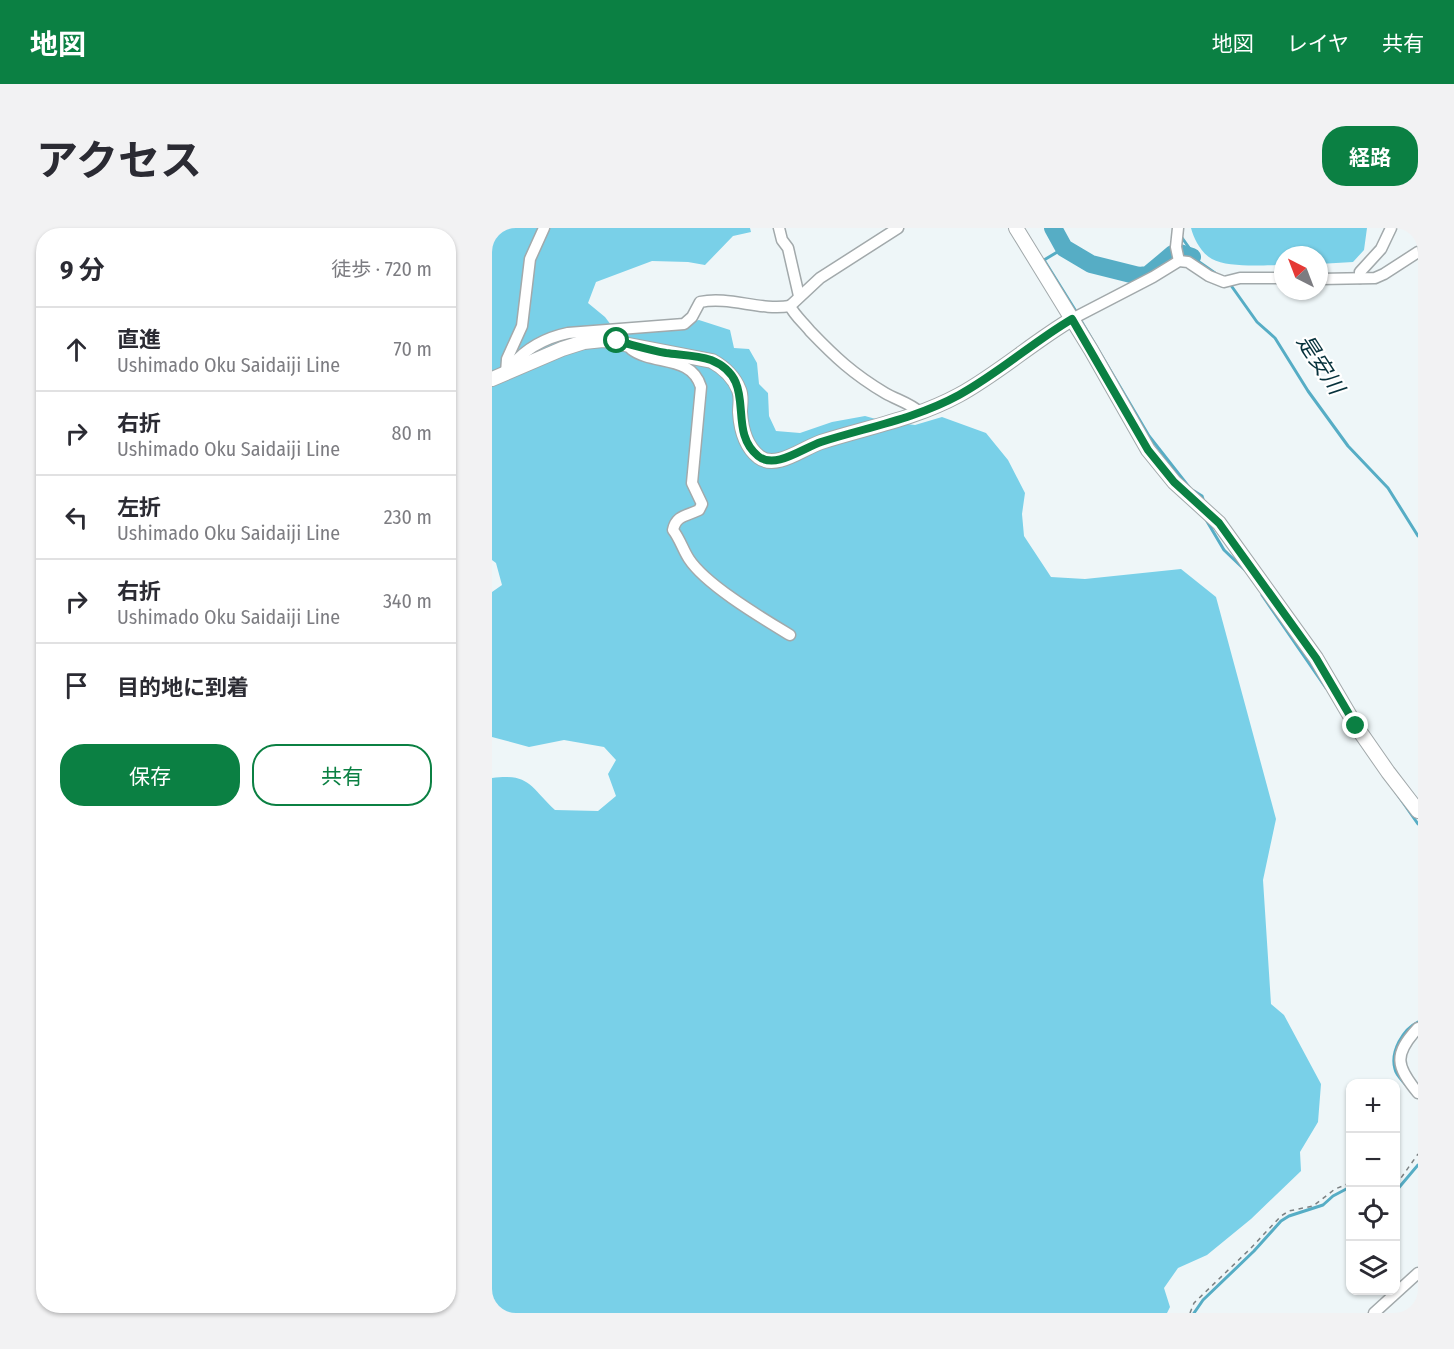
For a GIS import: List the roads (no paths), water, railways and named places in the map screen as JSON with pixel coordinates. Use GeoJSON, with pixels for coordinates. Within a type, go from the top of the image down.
{"type":"FeatureCollection","features":[{"type":"Feature","properties":{"kind":"main road"},"geometry":{"type":"LineString","coordinates":[[1016,228],[1148,450],[1174,482],[1219,523],[1316,658],[1356,726],[1418,811]]}},
{"type":"Feature","properties":{"kind":"main road"},"geometry":{"type":"LineString","coordinates":[[492,379],[584,342],[603,340],[712,361],[722,367],[740,390],[742,430],[746,442],[760,458],[768,462],[778,462],[823,441],[895,422],[958,396],[1072,319]]}},
{"type":"Feature","properties":{"kind":"street"},"geometry":{"type":"LineString","coordinates":[[506,373],[507,359],[522,326],[530,259],[544,228]]}},
{"type":"Feature","properties":{"kind":"street"},"geometry":{"type":"LineString","coordinates":[[779,228],[782,240],[788,248],[799,296]]}},
{"type":"Feature","properties":{"kind":"street"},"geometry":{"type":"LineString","coordinates":[[506,373],[539,342],[553,336],[684,324],[692,317],[700,302],[710,300],[762,306],[790,306],[820,278],[898,228]]}},
{"type":"Feature","properties":{"kind":"street"},"geometry":{"type":"LineString","coordinates":[[1360,278],[1360,272],[1381,249],[1391,228]]}},
{"type":"Feature","properties":{"kind":"street"},"geometry":{"type":"LineString","coordinates":[[1072,319],[1146,281],[1177,254],[1178,230]]}},
{"type":"Feature","properties":{"kind":"street"},"geometry":{"type":"LineString","coordinates":[[1328,279],[1374,278],[1418,252]]}},
{"type":"Feature","properties":{"kind":"street"},"geometry":{"type":"LineString","coordinates":[[1177,254],[1209,276],[1228,281],[1274,279]]}},
{"type":"Feature","properties":{"kind":"street"},"geometry":{"type":"LineString","coordinates":[[790,306],[796,316],[829,352],[851,371],[921,412]]}},
{"type":"Feature","properties":{"kind":"street"},"geometry":{"type":"LineString","coordinates":[[628,344],[632,351],[655,359],[682,364],[694,373],[701,387],[692,483],[702,504],[699,510],[682,515],[675,522],[673,530],[682,543],[689,560],[727,594],[790,635]]}},
{"type":"Feature","properties":{"kind":"street"},"geometry":{"type":"LineString","coordinates":[[1418,1028],[1402,1050],[1400,1068],[1418,1093]]}},
{"type":"Feature","properties":{"kind":"street"},"geometry":{"type":"LineString","coordinates":[[1374,1313],[1418,1273]]}},
{"type":"Feature","properties":{"kind":"waterway"},"geometry":{"type":"LineString","coordinates":[[1053,228],[1064,248],[1091,264],[1139,276],[1148,275],[1173,254],[1180,253],[1192,257]]}},
{"type":"Feature","properties":{"kind":"waterway","name":"是安川"},"geometry":{"type":"LineString","coordinates":[[1180,235],[1190,249],[1192,257],[1215,273]]}},
{"type":"Feature","properties":{"kind":"waterway"},"geometry":{"type":"LineString","coordinates":[[1064,248],[1044,260],[1077,313]]}},
{"type":"Feature","properties":{"kind":"waterway","name":"是安川"},"geometry":{"type":"LineString","coordinates":[[1230,284],[1257,322],[1275,338],[1308,391],[1348,446],[1388,488],[1418,536]]}},
{"type":"Feature","properties":{"kind":"waterway"},"geometry":{"type":"LineString","coordinates":[[1080,319],[1149,436],[1189,487]]}},
{"type":"Feature","properties":{"kind":"waterway"},"geometry":{"type":"LineString","coordinates":[[1194,491],[1203,499]]}},
{"type":"Feature","properties":{"kind":"waterway"},"geometry":{"type":"LineString","coordinates":[[1205,518],[1224,550],[1247,572]]}},
{"type":"Feature","properties":{"kind":"waterway"},"geometry":{"type":"LineString","coordinates":[[1262,595],[1326,688]]}},
{"type":"Feature","properties":{"kind":"waterway"},"geometry":{"type":"LineString","coordinates":[[1395,791],[1418,824]]}},
{"type":"Feature","properties":{"kind":"waterway"},"geometry":{"type":"LineString","coordinates":[[1406,1085],[1396,1071],[1394,1055],[1403,1035],[1418,1022]]}},
{"type":"Feature","properties":{"kind":"waterway"},"geometry":{"type":"LineString","coordinates":[[1399,1187],[1418,1165]]}},
{"type":"Feature","properties":{"kind":"waterway"},"geometry":{"type":"LineString","coordinates":[[1194,1313],[1203,1300],[1254,1251],[1281,1221],[1289,1216],[1323,1205],[1346,1189]]}}]}
